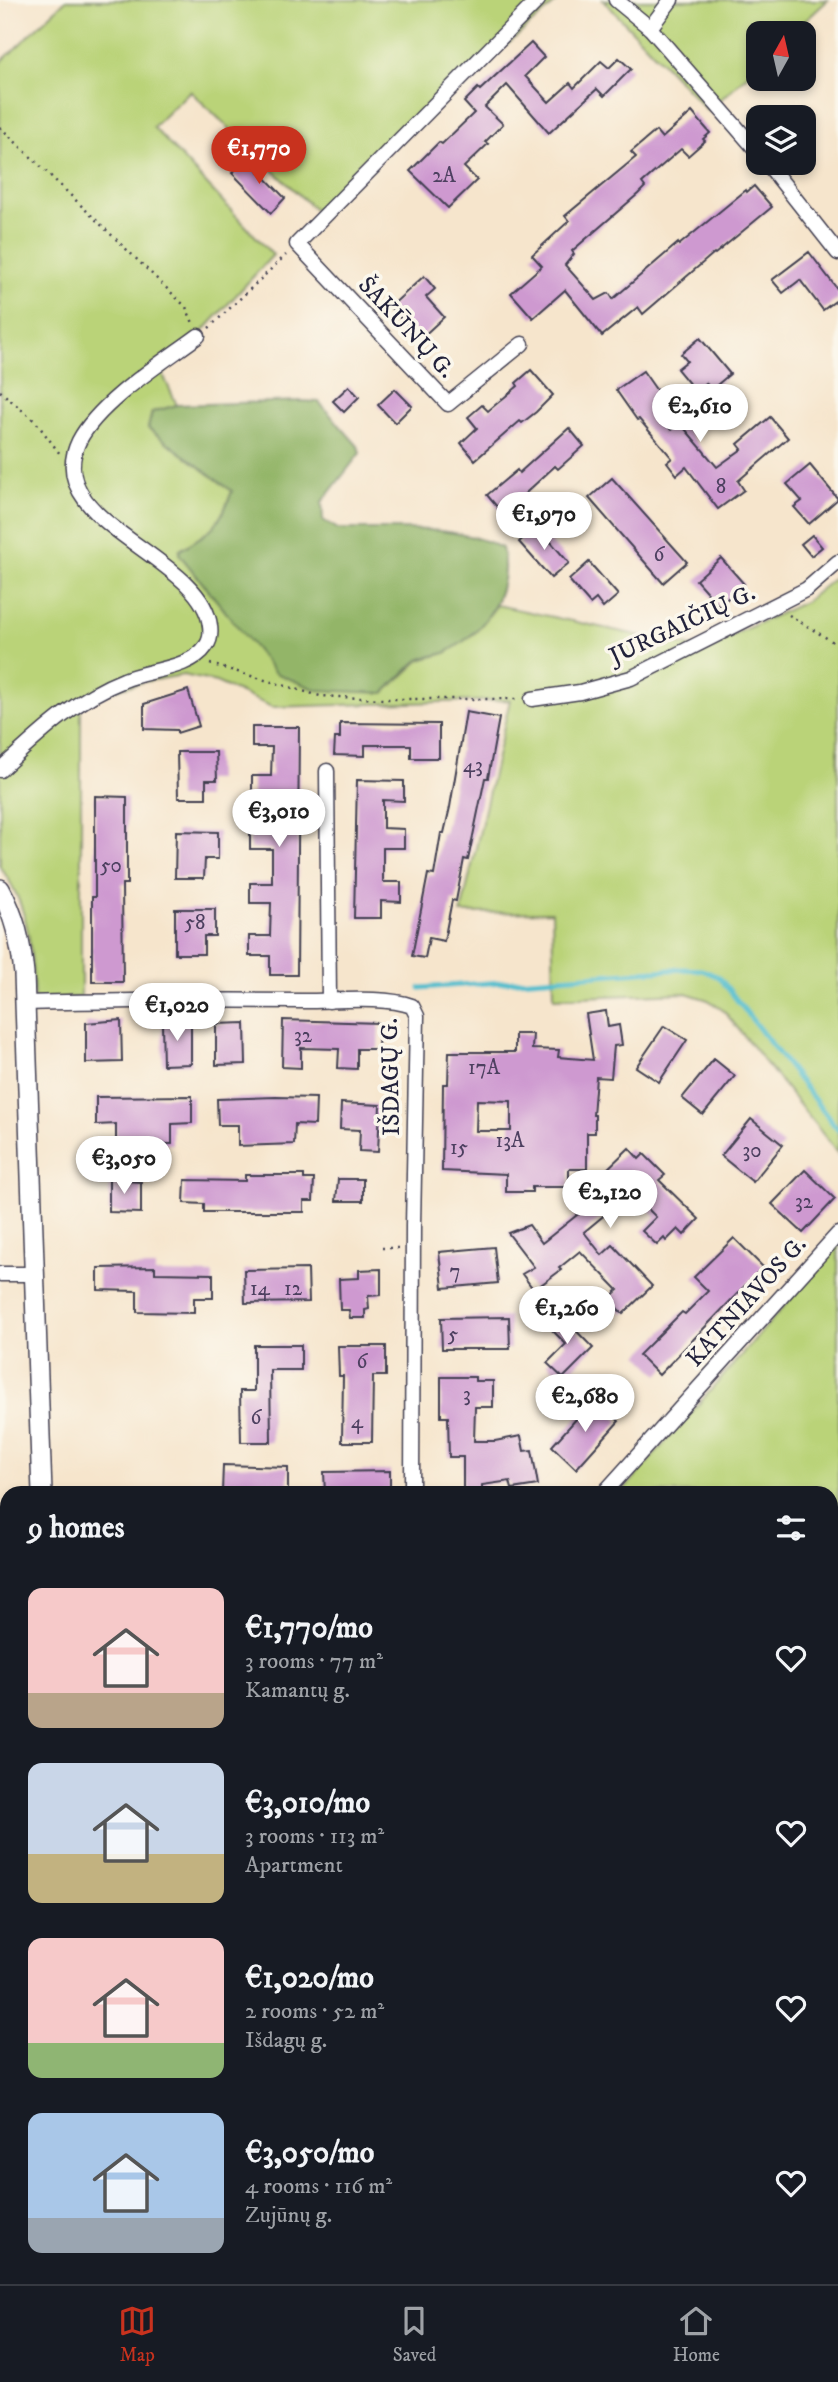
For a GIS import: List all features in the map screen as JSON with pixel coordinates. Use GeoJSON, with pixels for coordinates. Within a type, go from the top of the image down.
{"type":"FeatureCollection","features":[{"type":"Feature","properties":{"kind":"main road"},"geometry":{"type":"LineString","coordinates":[[0,889],[11,910],[20,940],[26,1003],[42,1486]]}},
{"type":"Feature","properties":{"kind":"street"},"geometry":{"type":"LineString","coordinates":[[297,244],[538,0]]}},
{"type":"Feature","properties":{"kind":"street"},"geometry":{"type":"LineString","coordinates":[[616,0],[650,28],[746,138]]}},
{"type":"Feature","properties":{"kind":"street"},"geometry":{"type":"LineString","coordinates":[[650,28],[671,0]]}},
{"type":"Feature","properties":{"kind":"street"},"geometry":{"type":"LineString","coordinates":[[776,175],[838,253]]}},
{"type":"Feature","properties":{"kind":"street","name":"ŠAKŪNŲ G."},"geometry":{"type":"LineString","coordinates":[[297,244],[448,404],[522,344]]}},
{"type":"Feature","properties":{"kind":"street"},"geometry":{"type":"LineString","coordinates":[[0,770],[75,705],[127,678],[194,658],[206,646],[211,633],[209,616],[197,595],[181,577],[137,548],[91,506],[78,490],[74,458],[80,440],[115,399],[198,336]]}},
{"type":"Feature","properties":{"kind":"street","name":"JURGAIČIŲ G."},"geometry":{"type":"LineString","coordinates":[[533,699],[580,692],[631,678],[807,589],[838,562]]}},
{"type":"Feature","properties":{"kind":"street"},"geometry":{"type":"LineString","coordinates":[[327,771],[329,1001]]}},
{"type":"Feature","properties":{"kind":"street","name":"IŠDAGŲ G."},"geometry":{"type":"LineString","coordinates":[[26,1003],[144,1000],[329,1001],[400,1002],[412,1006],[416,1016],[412,1486]]}},
{"type":"Feature","properties":{"kind":"street","name":"KATNIAVOS G."},"geometry":{"type":"LineString","coordinates":[[610,1486],[838,1234]]}},
{"type":"Feature","properties":{"kind":"street"},"geometry":{"type":"LineString","coordinates":[[0,1274],[36,1274]]}},
{"type":"Feature","properties":{"kind":"path"},"geometry":{"type":"LineString","coordinates":[[0,127],[186,307],[198,336],[221,319],[297,244]]}},
{"type":"Feature","properties":{"kind":"path"},"geometry":{"type":"LineString","coordinates":[[0,391],[36,422],[75,476]]}},
{"type":"Feature","properties":{"kind":"path"},"geometry":{"type":"LineString","coordinates":[[775,605],[838,645]]}},
{"type":"Feature","properties":{"kind":"path"},"geometry":{"type":"LineString","coordinates":[[194,658],[320,696],[383,699],[533,699]]}},
{"type":"Feature","properties":{"kind":"green space"},"geometry":{"type":"Polygon","coordinates":[[[66,0],[559,0],[315,210],[190,91],[153,127],[273,255],[163,375],[177,405],[152,412],[148,428],[232,491],[223,513],[213,527],[180,550],[384,693],[420,660],[445,653],[476,632],[497,605],[702,649],[805,602],[838,575],[838,1153],[724,1011],[708,1000],[686,993],[554,998],[552,912],[461,913],[510,700],[272,707],[216,682],[183,675],[108,692],[81,707],[81,997],[34,1000],[28,930],[18,897],[0,867],[0,63],[66,0]]]}},
{"type":"Feature","properties":{"kind":"green space"},"geometry":{"type":"Polygon","coordinates":[[[603,0],[828,0],[805,21],[746,21],[746,76],[708,111],[603,0]]]}},
{"type":"Feature","properties":{"kind":"green space"},"geometry":{"type":"Polygon","coordinates":[[[319,402],[358,446],[360,453],[322,502],[323,520],[338,529],[443,531],[483,540],[502,548],[503,580],[492,610],[483,622],[472,634],[445,653],[419,660],[384,693],[317,690],[275,673],[179,554],[180,550],[213,527],[223,513],[232,491],[148,428],[152,412],[177,405],[319,402]]]}},
{"type":"Feature","properties":{"kind":"green space"},"geometry":{"type":"Polygon","coordinates":[[[838,1244],[838,1486],[627,1486],[838,1244]]]}},
{"type":"Feature","properties":{"kind":"building"},"geometry":{"type":"Polygon","coordinates":[[[531,43],[544,57],[525,76],[549,102],[570,83],[574,88],[601,61],[609,68],[619,58],[631,69],[604,96],[597,89],[549,133],[507,85],[485,107],[503,124],[485,142],[488,144],[464,167],[477,180],[448,208],[410,171],[474,113],[464,102],[531,43]]]}},
{"type":"Feature","properties":{"kind":"building"},"geometry":{"type":"Polygon","coordinates":[[[692,112],[710,133],[703,139],[705,141],[688,156],[681,149],[642,183],[645,187],[572,251],[574,254],[565,265],[596,300],[609,293],[613,299],[678,243],[679,245],[746,190],[747,192],[754,186],[772,207],[643,314],[638,307],[602,336],[565,290],[533,318],[511,293],[542,266],[532,255],[569,221],[565,216],[636,157],[631,152],[656,131],[662,138],[692,112]]]}},
{"type":"Feature","properties":{"kind":"building"},"geometry":{"type":"Polygon","coordinates":[[[247,159],[285,198],[271,213],[232,173],[247,159]]]}},
{"type":"Feature","properties":{"kind":"building"},"geometry":{"type":"Polygon","coordinates":[[[809,252],[838,290],[838,299],[823,310],[800,280],[783,293],[772,280],[809,252]]]}},
{"type":"Feature","properties":{"kind":"building"},"geometry":{"type":"Polygon","coordinates":[[[424,276],[435,289],[426,297],[444,317],[420,339],[390,307],[424,276]]]}},
{"type":"Feature","properties":{"kind":"building"},"geometry":{"type":"Polygon","coordinates":[[[700,338],[730,374],[711,390],[706,383],[696,392],[677,369],[687,361],[681,354],[700,338]]]}},
{"type":"Feature","properties":{"kind":"building"},"geometry":{"type":"Polygon","coordinates":[[[531,370],[553,395],[536,412],[522,423],[520,421],[475,460],[461,443],[477,428],[468,417],[482,405],[488,411],[518,386],[516,383],[531,370]]]}},
{"type":"Feature","properties":{"kind":"building"},"geometry":{"type":"Polygon","coordinates":[[[643,371],[664,401],[653,409],[671,430],[680,423],[717,467],[742,449],[738,444],[770,417],[788,438],[738,481],[744,490],[718,509],[686,467],[677,475],[667,462],[672,458],[639,419],[637,420],[616,390],[643,371]]]}},
{"type":"Feature","properties":{"kind":"building"},"geometry":{"type":"Polygon","coordinates":[[[349,386],[359,397],[344,412],[333,401],[349,386]]]}},
{"type":"Feature","properties":{"kind":"building"},"geometry":{"type":"Polygon","coordinates":[[[395,389],[412,406],[395,423],[378,405],[395,389]]]}},
{"type":"Feature","properties":{"kind":"building"},"geometry":{"type":"Polygon","coordinates":[[[569,428],[584,446],[558,469],[555,466],[503,514],[487,495],[517,470],[519,473],[569,428]]]}},
{"type":"Feature","properties":{"kind":"building"},"geometry":{"type":"Polygon","coordinates":[[[810,465],[838,499],[809,524],[794,507],[802,501],[787,484],[810,465]]]}},
{"type":"Feature","properties":{"kind":"building"},"geometry":{"type":"Polygon","coordinates":[[[612,478],[687,562],[663,583],[589,498],[612,478]]]}},
{"type":"Feature","properties":{"kind":"building"},"geometry":{"type":"Polygon","coordinates":[[[537,526],[569,563],[551,578],[519,542],[537,526]]]}},
{"type":"Feature","properties":{"kind":"building"},"geometry":{"type":"Polygon","coordinates":[[[812,535],[822,547],[811,556],[801,544],[812,535]]]}},
{"type":"Feature","properties":{"kind":"building"},"geometry":{"type":"Polygon","coordinates":[[[721,558],[744,584],[719,606],[696,580],[721,558]]]}},
{"type":"Feature","properties":{"kind":"building"},"geometry":{"type":"Polygon","coordinates":[[[589,562],[618,595],[603,608],[596,599],[590,604],[569,580],[589,562]]]}},
{"type":"Feature","properties":{"kind":"building"},"geometry":{"type":"Polygon","coordinates":[[[188,690],[199,726],[177,733],[177,730],[144,729],[144,704],[188,690]]]}},
{"type":"Feature","properties":{"kind":"building"},"geometry":{"type":"Polygon","coordinates":[[[466,712],[499,718],[488,778],[485,778],[468,860],[464,859],[456,901],[452,900],[444,941],[429,938],[425,958],[412,956],[428,874],[434,875],[441,833],[444,833],[450,807],[466,712]]]}},
{"type":"Feature","properties":{"kind":"building"},"geometry":{"type":"Polygon","coordinates":[[[340,723],[439,724],[439,758],[411,758],[411,745],[365,745],[365,756],[334,755],[335,738],[340,738],[340,723]]]}},
{"type":"Feature","properties":{"kind":"building"},"geometry":{"type":"Polygon","coordinates":[[[252,727],[299,727],[297,975],[270,975],[270,956],[249,956],[249,936],[270,936],[271,903],[250,903],[250,883],[272,883],[272,849],[250,849],[250,829],[272,830],[272,795],[252,795],[252,776],[271,776],[272,747],[252,747],[252,727]]]}},
{"type":"Feature","properties":{"kind":"building"},"geometry":{"type":"Polygon","coordinates":[[[177,752],[216,752],[217,780],[206,780],[206,798],[178,798],[177,752]]]}},
{"type":"Feature","properties":{"kind":"building"},"geometry":{"type":"Polygon","coordinates":[[[357,780],[404,781],[404,801],[383,800],[383,828],[404,829],[404,848],[383,848],[383,882],[401,882],[401,902],[381,901],[381,918],[354,918],[357,780]]]}},
{"type":"Feature","properties":{"kind":"building"},"geometry":{"type":"Polygon","coordinates":[[[95,796],[127,797],[127,884],[122,884],[123,982],[92,982],[95,796]]]}},
{"type":"Feature","properties":{"kind":"building"},"geometry":{"type":"Polygon","coordinates":[[[176,831],[218,832],[218,859],[205,859],[204,878],[175,878],[176,831]]]}},
{"type":"Feature","properties":{"kind":"building"},"geometry":{"type":"Polygon","coordinates":[[[175,909],[215,909],[215,936],[204,936],[204,954],[175,954],[175,909]]]}},
{"type":"Feature","properties":{"kind":"building"},"geometry":{"type":"Polygon","coordinates":[[[606,1011],[608,1027],[619,1025],[622,1045],[614,1046],[611,1078],[596,1077],[593,1115],[595,1133],[587,1133],[587,1169],[569,1169],[569,1187],[532,1187],[532,1192],[506,1192],[506,1174],[442,1171],[443,1084],[448,1084],[449,1052],[515,1052],[515,1034],[533,1034],[532,1049],[559,1050],[558,1057],[593,1060],[586,1014],[606,1011]],[[477,1100],[476,1131],[511,1131],[511,1101],[477,1100]]]}},
{"type":"Feature","properties":{"kind":"building"},"geometry":{"type":"Polygon","coordinates":[[[121,1020],[122,1062],[86,1063],[86,1023],[121,1020]]]}},
{"type":"Feature","properties":{"kind":"building"},"geometry":{"type":"Polygon","coordinates":[[[283,1020],[379,1023],[378,1049],[357,1049],[357,1069],[338,1068],[339,1049],[301,1048],[301,1068],[282,1067],[283,1020]]]}},
{"type":"Feature","properties":{"kind":"building"},"geometry":{"type":"Polygon","coordinates":[[[191,1022],[191,1064],[163,1065],[162,1023],[191,1022]]]}},
{"type":"Feature","properties":{"kind":"building"},"geometry":{"type":"Polygon","coordinates":[[[245,1023],[246,1064],[216,1065],[216,1024],[245,1023]]]}},
{"type":"Feature","properties":{"kind":"building"},"geometry":{"type":"Polygon","coordinates":[[[664,1026],[687,1040],[659,1082],[636,1067],[664,1026]]]}},
{"type":"Feature","properties":{"kind":"building"},"geometry":{"type":"Polygon","coordinates":[[[714,1059],[735,1076],[703,1115],[682,1098],[714,1059]]]}},
{"type":"Feature","properties":{"kind":"building"},"geometry":{"type":"Polygon","coordinates":[[[192,1096],[192,1123],[172,1124],[172,1144],[116,1143],[116,1124],[96,1125],[96,1097],[192,1096]]]}},
{"type":"Feature","properties":{"kind":"building"},"geometry":{"type":"Polygon","coordinates":[[[316,1098],[315,1125],[295,1124],[294,1144],[238,1146],[238,1125],[218,1125],[217,1099],[316,1098]]]}},
{"type":"Feature","properties":{"kind":"building"},"geometry":{"type":"Polygon","coordinates":[[[341,1103],[380,1105],[378,1152],[359,1151],[360,1130],[340,1129],[341,1103]]]}},
{"type":"Feature","properties":{"kind":"building"},"geometry":{"type":"Polygon","coordinates":[[[751,1119],[783,1145],[753,1182],[721,1156],[751,1119]]]}},
{"type":"Feature","properties":{"kind":"building"},"geometry":{"type":"Polygon","coordinates":[[[629,1148],[639,1159],[644,1154],[665,1175],[659,1180],[699,1219],[684,1235],[678,1229],[666,1241],[664,1238],[657,1245],[642,1231],[656,1217],[633,1194],[611,1215],[608,1212],[584,1232],[602,1255],[613,1245],[652,1286],[623,1314],[608,1299],[618,1290],[580,1251],[559,1268],[561,1270],[534,1290],[522,1274],[534,1267],[508,1233],[529,1225],[542,1243],[582,1211],[583,1213],[613,1186],[600,1176],[629,1148]]]}},
{"type":"Feature","properties":{"kind":"building"},"geometry":{"type":"Polygon","coordinates":[[[805,1170],[835,1199],[803,1233],[772,1204],[805,1170]]]}},
{"type":"Feature","properties":{"kind":"building"},"geometry":{"type":"Polygon","coordinates":[[[245,1175],[304,1175],[304,1179],[314,1179],[313,1201],[304,1201],[304,1212],[204,1212],[204,1204],[184,1203],[185,1180],[245,1181],[245,1175]]]}},
{"type":"Feature","properties":{"kind":"building"},"geometry":{"type":"Polygon","coordinates":[[[109,1176],[125,1176],[125,1181],[141,1182],[141,1213],[109,1212],[109,1176]]]}},
{"type":"Feature","properties":{"kind":"building"},"geometry":{"type":"Polygon","coordinates":[[[338,1179],[363,1179],[363,1201],[336,1201],[338,1179]]]}},
{"type":"Feature","properties":{"kind":"building"},"geometry":{"type":"Polygon","coordinates":[[[734,1238],[763,1267],[659,1375],[639,1355],[682,1312],[685,1314],[708,1291],[694,1277],[734,1238]]]}},
{"type":"Feature","properties":{"kind":"building"},"geometry":{"type":"Polygon","coordinates":[[[494,1247],[498,1283],[443,1288],[439,1252],[494,1247]]]}},
{"type":"Feature","properties":{"kind":"building"},"geometry":{"type":"Polygon","coordinates":[[[155,1267],[155,1273],[213,1274],[213,1298],[194,1298],[194,1313],[137,1312],[137,1291],[98,1290],[98,1268],[155,1267]]]}},
{"type":"Feature","properties":{"kind":"building"},"geometry":{"type":"Polygon","coordinates":[[[308,1269],[309,1302],[245,1303],[244,1270],[308,1269]]]}},
{"type":"Feature","properties":{"kind":"building"},"geometry":{"type":"Polygon","coordinates":[[[381,1269],[381,1295],[368,1296],[369,1309],[365,1310],[365,1318],[350,1318],[349,1310],[340,1310],[339,1279],[359,1278],[359,1270],[381,1269]]]}},
{"type":"Feature","properties":{"kind":"building"},"geometry":{"type":"Polygon","coordinates":[[[558,1312],[593,1348],[563,1378],[547,1363],[566,1344],[546,1324],[558,1312]]]}},
{"type":"Feature","properties":{"kind":"building"},"geometry":{"type":"Polygon","coordinates":[[[509,1317],[510,1349],[442,1349],[441,1318],[509,1317]]]}},
{"type":"Feature","properties":{"kind":"building"},"geometry":{"type":"Polygon","coordinates":[[[254,1345],[301,1345],[301,1370],[270,1370],[271,1442],[241,1442],[240,1391],[254,1391],[254,1345]]]}},
{"type":"Feature","properties":{"kind":"building"},"geometry":{"type":"Polygon","coordinates":[[[338,1346],[386,1346],[386,1376],[373,1376],[372,1442],[342,1442],[343,1376],[339,1376],[338,1346]]]}},
{"type":"Feature","properties":{"kind":"building"},"geometry":{"type":"Polygon","coordinates":[[[441,1377],[475,1377],[475,1381],[493,1381],[493,1407],[475,1407],[474,1441],[495,1441],[521,1436],[524,1451],[532,1450],[538,1485],[511,1486],[510,1481],[463,1486],[463,1457],[449,1457],[448,1417],[441,1417],[441,1377]]]}},
{"type":"Feature","properties":{"kind":"building"},"geometry":{"type":"Polygon","coordinates":[[[594,1399],[619,1421],[576,1469],[552,1446],[594,1399]]]}},
{"type":"Feature","properties":{"kind":"building"},"geometry":{"type":"Polygon","coordinates":[[[223,1465],[288,1467],[288,1486],[222,1486],[223,1465]]]}},
{"type":"Feature","properties":{"kind":"building"},"geometry":{"type":"Polygon","coordinates":[[[390,1471],[390,1486],[325,1486],[324,1472],[390,1471]]]}},
{"type":"Feature","properties":{"kind":"waterway"},"geometry":{"type":"LineString","coordinates":[[420,988],[683,969],[702,970],[719,977],[838,1130]]}}]}
